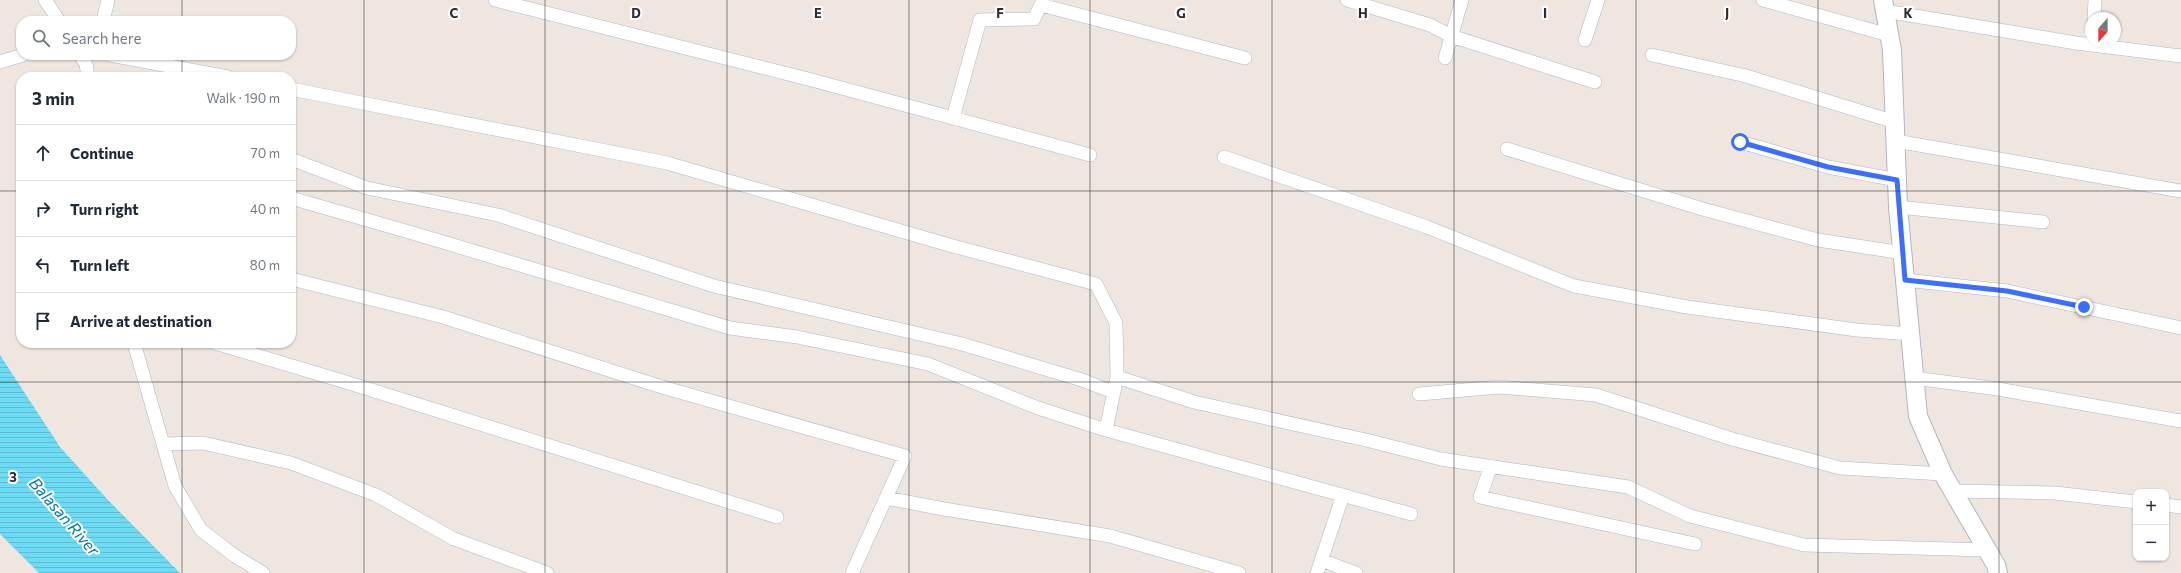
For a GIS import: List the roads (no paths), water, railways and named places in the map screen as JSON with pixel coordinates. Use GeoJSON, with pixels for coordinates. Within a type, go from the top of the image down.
{"type":"FeatureCollection","features":[{"type":"Feature","properties":{"kind":"street"},"geometry":{"type":"LineString","coordinates":[[45,0],[56,16]]}},
{"type":"Feature","properties":{"kind":"street"},"geometry":{"type":"LineString","coordinates":[[104,16],[108,0]]}},
{"type":"Feature","properties":{"kind":"street"},"geometry":{"type":"LineString","coordinates":[[495,0],[808,79],[1090,155]]}},
{"type":"Feature","properties":{"kind":"street"},"geometry":{"type":"LineString","coordinates":[[1347,0],[1430,25],[1452,36],[1595,82]]}},
{"type":"Feature","properties":{"kind":"street"},"geometry":{"type":"LineString","coordinates":[[1445,58],[1462,0]]}},
{"type":"Feature","properties":{"kind":"street"},"geometry":{"type":"LineString","coordinates":[[1763,0],[1889,35]]}},
{"type":"Feature","properties":{"kind":"street"},"geometry":{"type":"LineString","coordinates":[[2094,12],[2095,0]]}},
{"type":"Feature","properties":{"kind":"street"},"geometry":{"type":"LineString","coordinates":[[1584,40],[1594,1]]}},
{"type":"Feature","properties":{"kind":"street"},"geometry":{"type":"LineString","coordinates":[[953,118],[980,20],[1034,20],[1042,2],[1246,58]]}},
{"type":"Feature","properties":{"kind":"street"},"geometry":{"type":"LineString","coordinates":[[1998,573],[1996,565],[1988,550],[1943,474],[1918,416],[1898,206],[1892,50],[1884,5],[2085,42]]}},
{"type":"Feature","properties":{"kind":"street"},"geometry":{"type":"LineString","coordinates":[[2121,47],[2181,56]]}},
{"type":"Feature","properties":{"kind":"street"},"geometry":{"type":"LineString","coordinates":[[1652,56],[1746,76],[1895,122]]}},
{"type":"Feature","properties":{"kind":"street"},"geometry":{"type":"LineString","coordinates":[[0,62],[16,57]]}},
{"type":"Feature","properties":{"kind":"street"},"geometry":{"type":"LineString","coordinates":[[84,60],[87,72]]}},
{"type":"Feature","properties":{"kind":"street"},"geometry":{"type":"LineString","coordinates":[[137,60],[201,72]]}},
{"type":"Feature","properties":{"kind":"street"},"geometry":{"type":"LineString","coordinates":[[296,90],[667,163],[949,245],[1096,284],[1116,323],[1116,377],[1106,430]]}},
{"type":"Feature","properties":{"kind":"street"},"geometry":{"type":"LineString","coordinates":[[1896,141],[2181,191]]}},
{"type":"Feature","properties":{"kind":"street"},"geometry":{"type":"LineString","coordinates":[[1740,142],[1828,167],[1897,180]]}},
{"type":"Feature","properties":{"kind":"street"},"geometry":{"type":"LineString","coordinates":[[1507,149],[1706,210],[1818,240],[1903,253]]}},
{"type":"Feature","properties":{"kind":"street"},"geometry":{"type":"LineString","coordinates":[[1224,157],[1427,227],[1574,286],[1687,307],[1857,330],[1910,334]]}},
{"type":"Feature","properties":{"kind":"street"},"geometry":{"type":"LineString","coordinates":[[296,161],[367,188],[498,215],[714,286],[962,344],[1082,380],[1114,392]]}},
{"type":"Feature","properties":{"kind":"street"},"geometry":{"type":"LineString","coordinates":[[296,199],[730,328],[798,337],[928,364],[1038,408],[1106,430],[1411,514]]}},
{"type":"Feature","properties":{"kind":"street"},"geometry":{"type":"LineString","coordinates":[[1898,206],[2043,222]]}},
{"type":"Feature","properties":{"kind":"street"},"geometry":{"type":"LineString","coordinates":[[296,280],[443,317],[662,387],[905,456],[852,573]]}},
{"type":"Feature","properties":{"kind":"street"},"geometry":{"type":"LineString","coordinates":[[1905,280],[2007,291],[2181,328]]}},
{"type":"Feature","properties":{"kind":"street"},"geometry":{"type":"LineString","coordinates":[[135,348],[175,486],[201,530],[235,556],[263,573]]}},
{"type":"Feature","properties":{"kind":"street"},"geometry":{"type":"LineString","coordinates":[[232,348],[357,385],[777,517]]}},
{"type":"Feature","properties":{"kind":"street"},"geometry":{"type":"LineString","coordinates":[[1116,377],[1194,402],[1366,440],[1441,459],[1628,486],[1690,516],[1804,544],[1988,550]]}},
{"type":"Feature","properties":{"kind":"street"},"geometry":{"type":"LineString","coordinates":[[1914,378],[1998,389],[2181,421]]}},
{"type":"Feature","properties":{"kind":"street"},"geometry":{"type":"LineString","coordinates":[[1419,394],[1499,387],[1596,395],[1732,439],[1840,468],[1943,474]]}},
{"type":"Feature","properties":{"kind":"street"},"geometry":{"type":"LineString","coordinates":[[163,444],[202,443],[291,463],[376,495],[454,539],[548,573]]}},
{"type":"Feature","properties":{"kind":"street"},"geometry":{"type":"LineString","coordinates":[[1491,466],[1480,497],[1695,544]]}},
{"type":"Feature","properties":{"kind":"street"},"geometry":{"type":"LineString","coordinates":[[1952,490],[2055,493],[2133,502]]}},
{"type":"Feature","properties":{"kind":"street"},"geometry":{"type":"LineString","coordinates":[[1317,573],[1343,495]]}},
{"type":"Feature","properties":{"kind":"street"},"geometry":{"type":"LineString","coordinates":[[886,498],[1110,536],[1240,573]]}},
{"type":"Feature","properties":{"kind":"street"},"geometry":{"type":"LineString","coordinates":[[2169,505],[2181,507]]}},
{"type":"Feature","properties":{"kind":"street"},"geometry":{"type":"LineString","coordinates":[[1321,560],[1356,573]]}},
{"type":"Feature","properties":{"kind":"water","name":"Balasan River"},"geometry":{"type":"Polygon","coordinates":[[[0,355],[60,447],[107,499],[180,573],[39,573],[0,534],[0,355]]]}}]}
